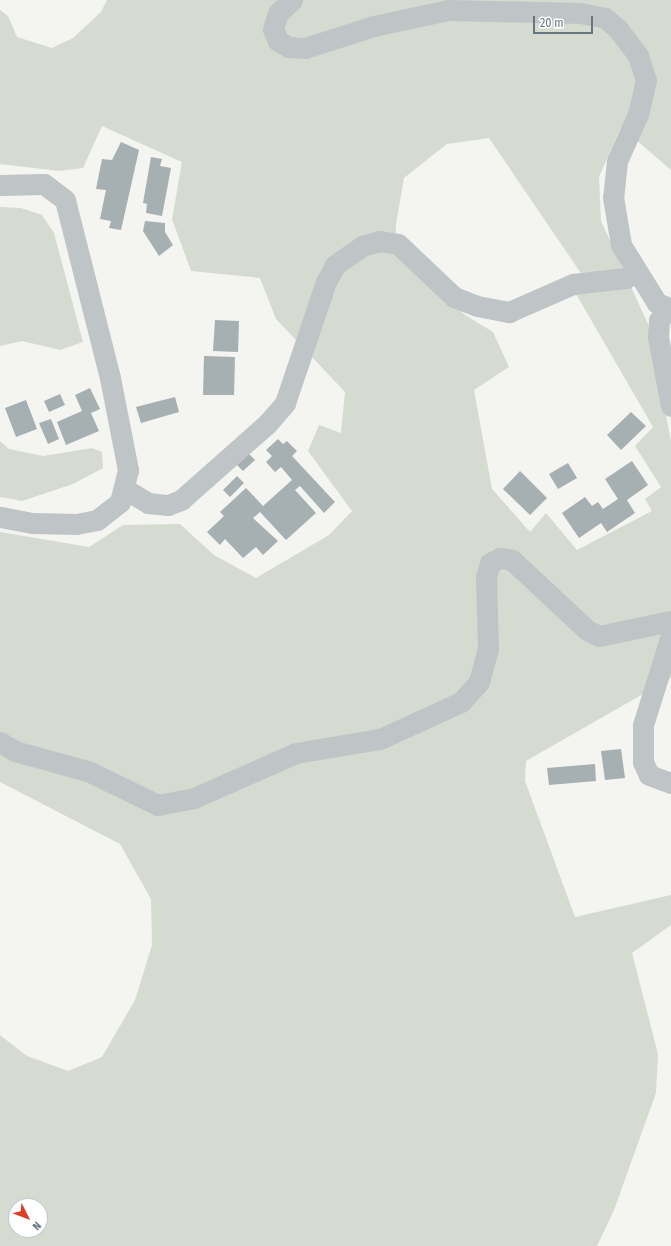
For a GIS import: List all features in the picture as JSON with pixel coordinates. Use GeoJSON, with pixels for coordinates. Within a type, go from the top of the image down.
{"type":"FeatureCollection","features":[{"type":"Feature","properties":{"kind":"street"},"geometry":{"type":"LineString","coordinates":[[292,0],[278,13],[273,29],[278,41],[305,48],[374,26],[448,10],[573,13],[605,18],[618,29],[638,56],[646,80],[638,114],[617,161],[613,197],[621,245],[636,273],[657,303],[669,309],[659,320],[658,337],[671,406]]}},
{"type":"Feature","properties":{"kind":"street"},"geometry":{"type":"LineString","coordinates":[[0,185],[44,184],[65,200],[110,378],[128,470],[125,489],[120,502],[97,520],[77,524],[32,523],[0,517]]}},
{"type":"Feature","properties":{"kind":"street"},"geometry":{"type":"LineString","coordinates":[[125,489],[148,503],[168,505],[182,500],[267,424],[285,403],[326,282],[335,265],[362,246],[379,241],[398,244],[454,297],[477,306],[509,312],[573,284],[626,278],[636,273]]}},
{"type":"Feature","properties":{"kind":"street"},"geometry":{"type":"LineString","coordinates":[[0,742],[15,751],[90,772],[158,805],[194,798],[296,753],[380,739],[461,702],[478,682],[488,649],[486,577],[490,563],[500,558],[512,560],[587,630],[599,636],[671,621]]}},
{"type":"Feature","properties":{"kind":"street"},"geometry":{"type":"LineString","coordinates":[[671,635],[644,725],[643,762],[649,775],[671,783]]}},
{"type":"Feature","properties":{"kind":"shaded area"},"geometry":{"type":"Polygon","coordinates":[[[107,0],[671,0],[671,170],[621,127],[599,177],[601,221],[648,324],[671,441],[671,678],[526,761],[525,781],[575,917],[671,895],[671,925],[632,953],[658,1054],[656,1093],[614,1210],[597,1246],[0,1246],[0,1035],[27,1056],[68,1071],[102,1057],[135,1000],[152,945],[151,899],[120,844],[0,782],[0,532],[89,547],[123,525],[180,524],[214,555],[256,578],[329,535],[352,511],[308,451],[319,425],[341,433],[345,392],[276,319],[260,278],[191,271],[172,219],[182,162],[102,126],[83,168],[59,171],[0,164],[0,10],[8,16],[17,37],[52,48],[73,38],[101,12],[107,0]],[[489,138],[447,144],[404,178],[396,224],[395,254],[465,315],[493,332],[509,367],[474,390],[492,489],[530,532],[546,513],[577,550],[652,511],[645,499],[661,487],[635,446],[653,427],[576,294],[593,291],[489,138]]]}},
{"type":"Feature","properties":{"kind":"shaded area"},"geometry":{"type":"Polygon","coordinates":[[[0,207],[21,208],[42,215],[54,233],[83,342],[60,350],[22,341],[0,346],[0,207]]]}},
{"type":"Feature","properties":{"kind":"shaded area"},"geometry":{"type":"Polygon","coordinates":[[[0,441],[9,449],[43,456],[92,448],[102,452],[103,468],[73,484],[22,501],[0,497],[0,441]]]}},
{"type":"Feature","properties":{"kind":"building"},"geometry":{"type":"Polygon","coordinates":[[[121,142],[139,150],[121,230],[109,228],[111,221],[100,219],[106,190],[96,189],[102,159],[112,160],[121,142]]]}},
{"type":"Feature","properties":{"kind":"building"},"geometry":{"type":"Polygon","coordinates":[[[151,157],[162,159],[160,166],[171,168],[162,216],[146,213],[147,204],[143,203],[151,157]]]}},
{"type":"Feature","properties":{"kind":"building"},"geometry":{"type":"Polygon","coordinates":[[[145,221],[165,223],[165,232],[173,245],[159,256],[143,231],[145,221]]]}},
{"type":"Feature","properties":{"kind":"building"},"geometry":{"type":"Polygon","coordinates":[[[215,320],[239,321],[238,352],[213,351],[215,320]]]}},
{"type":"Feature","properties":{"kind":"building"},"geometry":{"type":"Polygon","coordinates":[[[204,356],[235,357],[234,395],[203,395],[204,356]]]}},
{"type":"Feature","properties":{"kind":"building"},"geometry":{"type":"Polygon","coordinates":[[[90,388],[100,409],[91,413],[99,431],[66,445],[57,422],[82,411],[75,395],[90,388]]]}},
{"type":"Feature","properties":{"kind":"building"},"geometry":{"type":"Polygon","coordinates":[[[60,394],[65,405],[49,412],[44,401],[60,394]]]}},
{"type":"Feature","properties":{"kind":"building"},"geometry":{"type":"Polygon","coordinates":[[[175,397],[179,412],[141,423],[136,407],[175,397]]]}},
{"type":"Feature","properties":{"kind":"building"},"geometry":{"type":"Polygon","coordinates":[[[26,400],[37,429],[16,437],[5,408],[26,400]]]}},
{"type":"Feature","properties":{"kind":"building"},"geometry":{"type":"Polygon","coordinates":[[[631,412],[646,426],[621,450],[607,435],[631,412]]]}},
{"type":"Feature","properties":{"kind":"building"},"geometry":{"type":"Polygon","coordinates":[[[51,419],[59,439],[48,444],[39,423],[51,419]]]}},
{"type":"Feature","properties":{"kind":"building"},"geometry":{"type":"Polygon","coordinates":[[[278,439],[283,444],[287,441],[297,451],[292,456],[335,502],[324,513],[300,486],[295,490],[316,513],[286,540],[260,512],[253,518],[278,541],[263,555],[256,547],[243,558],[225,539],[220,545],[207,532],[224,516],[220,512],[246,488],[263,506],[292,480],[281,467],[275,472],[266,462],[272,456],[266,450],[278,439]]]}},
{"type":"Feature","properties":{"kind":"building"},"geometry":{"type":"Polygon","coordinates":[[[249,454],[255,460],[243,471],[237,465],[249,454]]]}},
{"type":"Feature","properties":{"kind":"building"},"geometry":{"type":"Polygon","coordinates":[[[632,461],[648,485],[627,500],[635,513],[607,532],[601,523],[579,538],[562,513],[585,497],[592,506],[598,502],[603,509],[618,499],[605,479],[632,461]]]}},
{"type":"Feature","properties":{"kind":"building"},"geometry":{"type":"Polygon","coordinates":[[[568,463],[577,478],[558,489],[549,474],[568,463]]]}},
{"type":"Feature","properties":{"kind":"building"},"geometry":{"type":"Polygon","coordinates":[[[520,471],[547,498],[530,515],[503,489],[520,471]]]}},
{"type":"Feature","properties":{"kind":"building"},"geometry":{"type":"Polygon","coordinates":[[[237,476],[244,483],[230,497],[223,490],[237,476]]]}},
{"type":"Feature","properties":{"kind":"building"},"geometry":{"type":"Polygon","coordinates":[[[621,749],[625,778],[605,780],[601,751],[621,749]]]}},
{"type":"Feature","properties":{"kind":"building"},"geometry":{"type":"Polygon","coordinates":[[[595,764],[596,781],[549,785],[547,768],[595,764]]]}}]}
